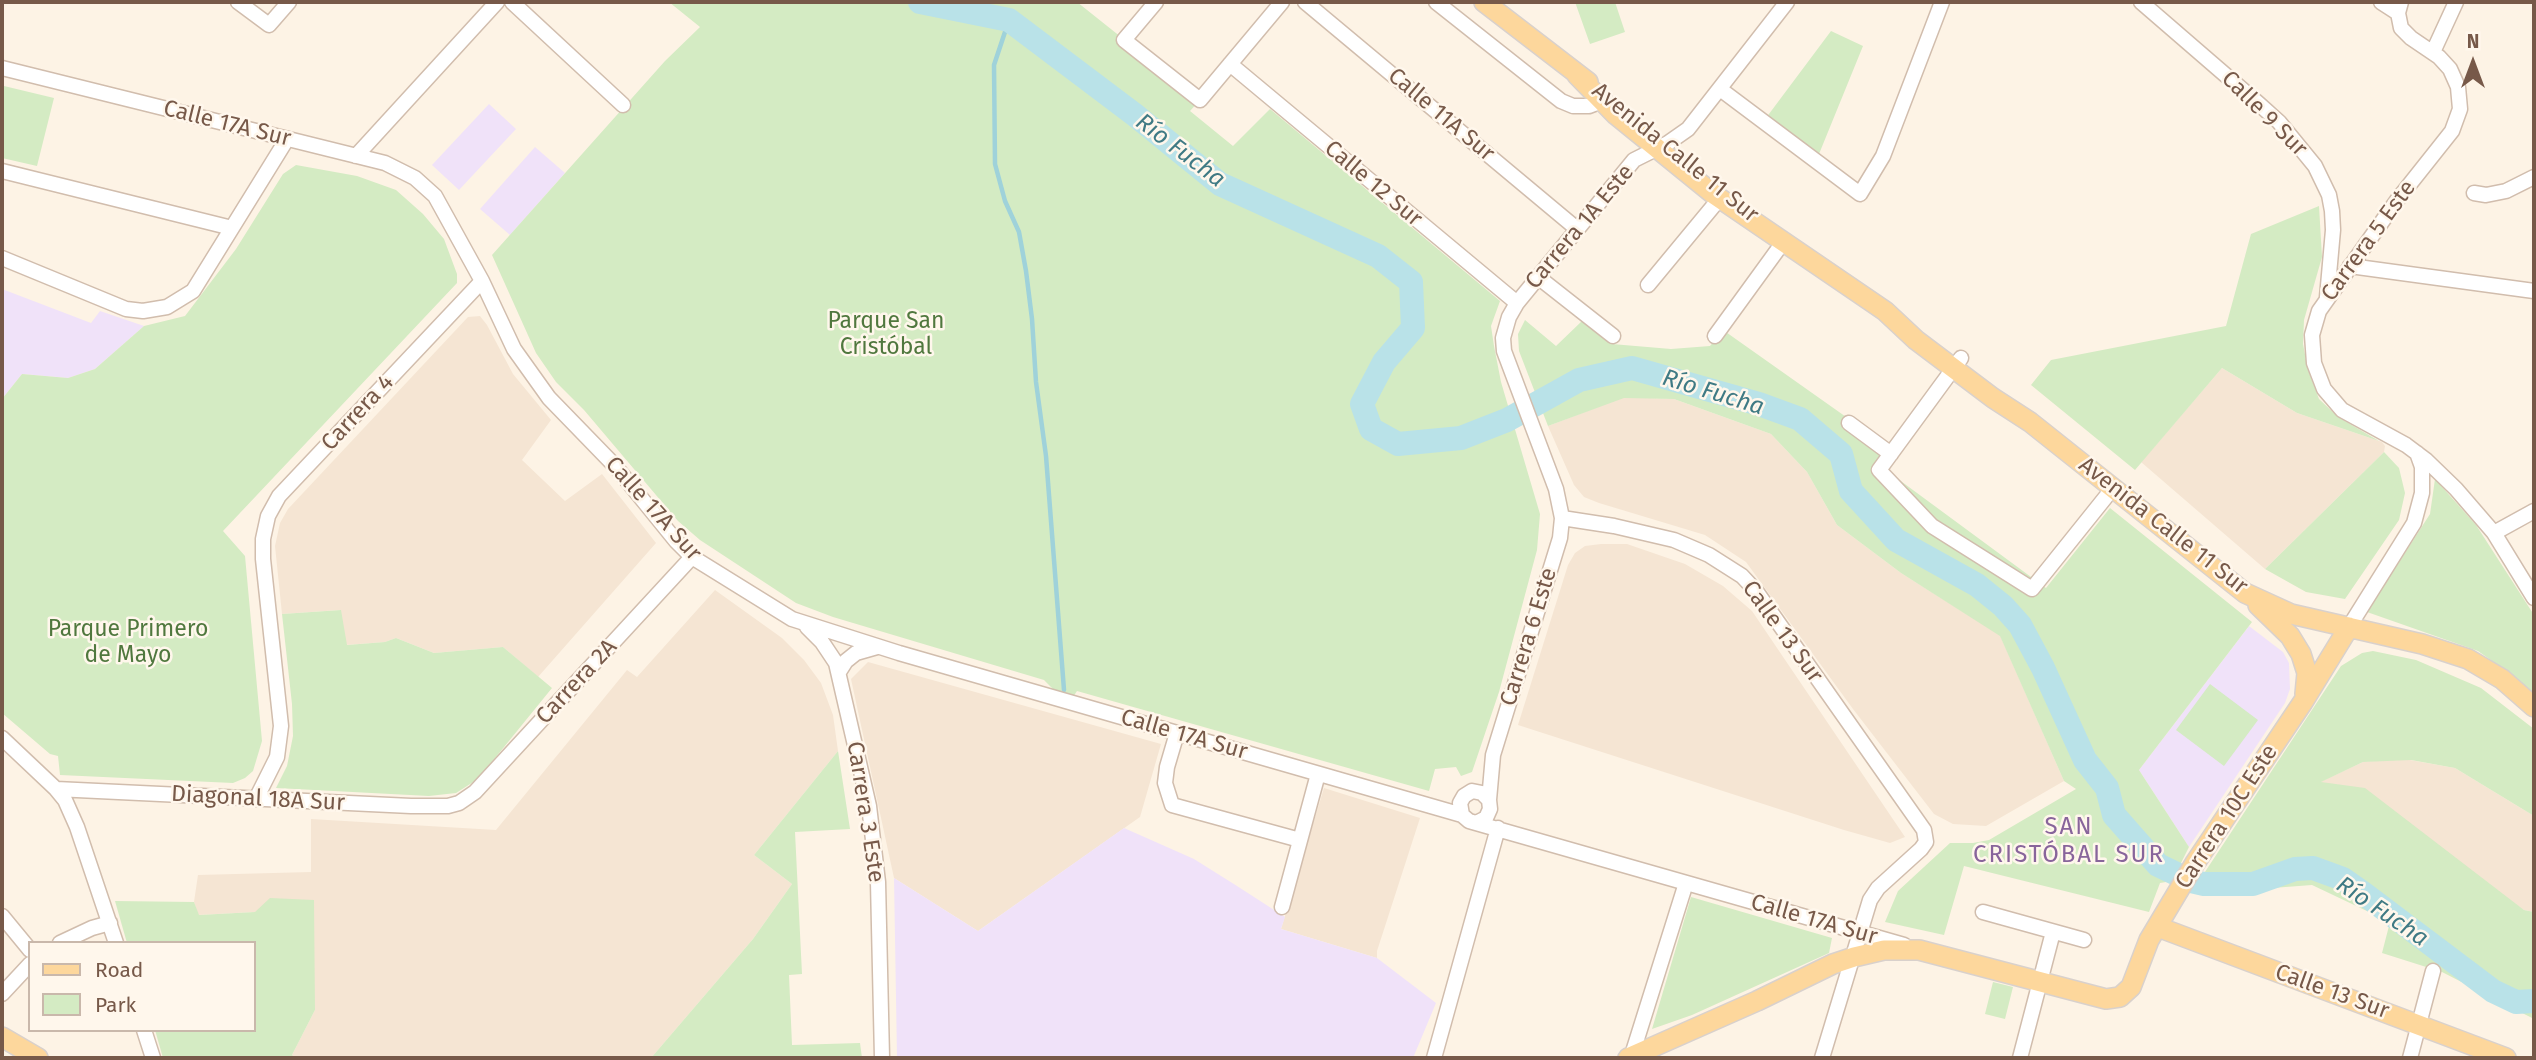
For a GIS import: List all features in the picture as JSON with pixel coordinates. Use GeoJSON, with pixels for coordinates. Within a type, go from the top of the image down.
{"type":"FeatureCollection","features":[{"type":"Feature","properties":{"kind":"main road","name":"Avenida Calle 11 Sur"},"geometry":{"type":"LineString","coordinates":[[1484,2],[1577,75],[1623,106],[1662,146],[1720,198],[1885,312],[1916,340],[1957,363],[1993,398],[2030,422],[2245,593],[2291,614],[2421,644],[2468,659],[2502,679],[2534,707]]}},
{"type":"Feature","properties":{"kind":"main road","name":"Avenida Calle 11 Sur"},"geometry":{"type":"LineString","coordinates":[[1577,75],[1616,116],[1662,146],[1779,237]]}},
{"type":"Feature","properties":{"kind":"main road"},"geometry":{"type":"LineString","coordinates":[[2245,593],[2297,646],[2307,673],[2303,702]]}},
{"type":"Feature","properties":{"kind":"main road","name":"Carrera 10C Este"},"geometry":{"type":"LineString","coordinates":[[2106,999],[2120,997],[2131,987],[2149,940],[2195,863],[2303,702],[2349,627]]}},
{"type":"Feature","properties":{"kind":"main road","name":"Calle 13 Sur"},"geometry":{"type":"LineString","coordinates":[[2158,927],[2506,1058]]}},
{"type":"Feature","properties":{"kind":"main road"},"geometry":{"type":"LineString","coordinates":[[1631,1058],[1854,957],[1884,950],[1919,950]]}},
{"type":"Feature","properties":{"kind":"main road","name":"Calle 17A Sur"},"geometry":{"type":"LineString","coordinates":[[1919,950],[2106,999]]}},
{"type":"Feature","properties":{"kind":"main road"},"geometry":{"type":"LineString","coordinates":[[2,1037],[38,1058]]}},
{"type":"Feature","properties":{"kind":"street"},"geometry":{"type":"LineString","coordinates":[[238,2],[269,25],[289,2]]}},
{"type":"Feature","properties":{"kind":"street"},"geometry":{"type":"LineString","coordinates":[[356,156],[497,2]]}},
{"type":"Feature","properties":{"kind":"street"},"geometry":{"type":"LineString","coordinates":[[512,2],[623,105]]}},
{"type":"Feature","properties":{"kind":"street"},"geometry":{"type":"LineString","coordinates":[[1156,2],[1124,40],[1200,100],[1282,2]]}},
{"type":"Feature","properties":{"kind":"street","name":"Calle 11A Sur"},"geometry":{"type":"LineString","coordinates":[[1305,2],[1577,229]]}},
{"type":"Feature","properties":{"kind":"street"},"geometry":{"type":"LineString","coordinates":[[1436,2],[1561,102],[1573,106],[1589,106],[1601,101]]}},
{"type":"Feature","properties":{"kind":"street","name":"Carrera 1A Este"},"geometry":{"type":"LineString","coordinates":[[1562,518],[1556,489],[1504,351],[1503,338],[1508,317],[1634,160],[1685,132],[1787,2]]}},
{"type":"Feature","properties":{"kind":"street"},"geometry":{"type":"LineString","coordinates":[[1720,89],[1860,194],[1883,156],[1942,2]]}},
{"type":"Feature","properties":{"kind":"street","name":"Calle 9 Sur"},"geometry":{"type":"LineString","coordinates":[[2141,2],[2279,122],[2315,166],[2329,195],[2332,211],[2327,299]]}},
{"type":"Feature","properties":{"kind":"street"},"geometry":{"type":"LineString","coordinates":[[2381,2],[2399,7],[2401,28],[2433,52],[2456,2]]}},
{"type":"Feature","properties":{"kind":"street","name":"Carrera 5 Este"},"geometry":{"type":"LineString","coordinates":[[2417,453],[2355,418],[2332,400],[2318,379],[2312,349],[2315,323],[2327,299],[2398,199],[2452,131],[2460,109],[2458,87],[2450,69],[2433,52]]}},
{"type":"Feature","properties":{"kind":"street","name":"Calle 12 Sur"},"geometry":{"type":"LineString","coordinates":[[1230,64],[1517,303]]}},
{"type":"Feature","properties":{"kind":"street","name":"Calle 17A Sur"},"geometry":{"type":"LineString","coordinates":[[2,68],[396,167],[426,186],[435,196],[482,281],[514,349],[537,383],[615,467],[692,557],[767,605],[802,623],[1462,815]]}},
{"type":"Feature","properties":{"kind":"street"},"geometry":{"type":"LineString","coordinates":[[2,258],[126,309],[143,311],[167,307],[193,291],[287,139]]}},
{"type":"Feature","properties":{"kind":"street"},"geometry":{"type":"LineString","coordinates":[[2,171],[232,228]]}},
{"type":"Feature","properties":{"kind":"street"},"geometry":{"type":"LineString","coordinates":[[2474,193],[2486,195],[2505,191],[2534,177]]}},
{"type":"Feature","properties":{"kind":"street"},"geometry":{"type":"LineString","coordinates":[[1648,285],[1720,198]]}},
{"type":"Feature","properties":{"kind":"street"},"geometry":{"type":"LineString","coordinates":[[1715,336],[1779,237]]}},
{"type":"Feature","properties":{"kind":"street"},"geometry":{"type":"LineString","coordinates":[[2350,266],[2534,291]]}},
{"type":"Feature","properties":{"kind":"street"},"geometry":{"type":"LineString","coordinates":[[1538,277],[1612,336]]}},
{"type":"Feature","properties":{"kind":"street","name":"Carrera 4"},"geometry":{"type":"LineString","coordinates":[[256,799],[277,757],[281,726],[263,559],[263,539],[268,516],[279,496],[482,281]]}},
{"type":"Feature","properties":{"kind":"street"},"geometry":{"type":"LineString","coordinates":[[1957,363],[1879,470],[1932,526],[2032,589],[2113,488]]}},
{"type":"Feature","properties":{"kind":"street"},"geometry":{"type":"LineString","coordinates":[[1849,423],[1891,454]]}},
{"type":"Feature","properties":{"kind":"street"},"geometry":{"type":"LineString","coordinates":[[2417,453],[2456,489],[2494,533],[2534,598]]}},
{"type":"Feature","properties":{"kind":"street"},"geometry":{"type":"LineString","coordinates":[[2349,627],[2414,523],[2420,507],[2423,480],[2417,453]]}},
{"type":"Feature","properties":{"kind":"street"},"geometry":{"type":"LineString","coordinates":[[2494,533],[2534,511]]}},
{"type":"Feature","properties":{"kind":"street","name":"Carrera 6 Este"},"geometry":{"type":"LineString","coordinates":[[1490,805],[1493,755],[1556,551],[1562,518]]}},
{"type":"Feature","properties":{"kind":"street","name":"Calle 13 Sur"},"geometry":{"type":"LineString","coordinates":[[1562,518],[1614,526],[1674,540],[1709,555],[1742,576],[1756,591],[1924,830],[1924,844],[1878,888],[1870,900],[1861,933]]}},
{"type":"Feature","properties":{"kind":"street","name":"Carrera 2A"},"geometry":{"type":"LineString","coordinates":[[458,803],[475,792],[692,557]]}},
{"type":"Feature","properties":{"kind":"street","name":"Carrera 3 Este"},"geometry":{"type":"LineString","coordinates":[[802,623],[831,653],[839,673],[869,806],[875,846],[882,1058]]}},
{"type":"Feature","properties":{"kind":"street"},"geometry":{"type":"LineString","coordinates":[[839,673],[846,661],[856,653],[878,647]]}},
{"type":"Feature","properties":{"kind":"street"},"geometry":{"type":"LineString","coordinates":[[1177,733],[1165,783],[1172,805],[1300,840]]}},
{"type":"Feature","properties":{"kind":"street"},"geometry":{"type":"LineString","coordinates":[[2,738],[65,800],[77,827],[115,941]]}},
{"type":"Feature","properties":{"kind":"street","name":"Carrera 6 Este"},"geometry":{"type":"LineString","coordinates":[[1467,795],[1493,755]]}},
{"type":"Feature","properties":{"kind":"street"},"geometry":{"type":"LineString","coordinates":[[1282,907],[1318,774]]}},
{"type":"Feature","properties":{"kind":"street","name":"Diagonal 18A Sur"},"geometry":{"type":"LineString","coordinates":[[56,789],[411,806],[458,803]]}},
{"type":"Feature","properties":{"kind":"street"},"geometry":{"type":"LineString","coordinates":[[1482,793],[1490,805],[1486,817],[1478,822],[1469,821],[1462,815],[1459,807],[1467,795],[1482,793]]}},
{"type":"Feature","properties":{"kind":"street","name":"Calle 17A Sur"},"geometry":{"type":"LineString","coordinates":[[1427,806],[1467,795]]}},
{"type":"Feature","properties":{"kind":"street","name":"Calle 17A Sur"},"geometry":{"type":"LineString","coordinates":[[1490,805],[1502,822],[1524,835]]}},
{"type":"Feature","properties":{"kind":"street","name":"Calle 17A Sur"},"geometry":{"type":"LineString","coordinates":[[1478,822],[1919,950]]}},
{"type":"Feature","properties":{"kind":"street"},"geometry":{"type":"LineString","coordinates":[[1434,1058],[1498,828]]}},
{"type":"Feature","properties":{"kind":"street"},"geometry":{"type":"LineString","coordinates":[[1631,1058],[1686,883]]}},
{"type":"Feature","properties":{"kind":"street"},"geometry":{"type":"LineString","coordinates":[[1983,912],[2084,940]]}},
{"type":"Feature","properties":{"kind":"street"},"geometry":{"type":"LineString","coordinates":[[2,916],[28,948]]}},
{"type":"Feature","properties":{"kind":"street"},"geometry":{"type":"LineString","coordinates":[[64,941],[110,923]]}},
{"type":"Feature","properties":{"kind":"street"},"geometry":{"type":"LineString","coordinates":[[2020,1058],[2053,932]]}},
{"type":"Feature","properties":{"kind":"street"},"geometry":{"type":"LineString","coordinates":[[1822,1058],[1861,933]]}},
{"type":"Feature","properties":{"kind":"street"},"geometry":{"type":"LineString","coordinates":[[2,994],[28,966]]}},
{"type":"Feature","properties":{"kind":"street"},"geometry":{"type":"LineString","coordinates":[[2410,1058],[2433,971]]}},
{"type":"Feature","properties":{"kind":"street"},"geometry":{"type":"LineString","coordinates":[[145,1032],[153,1058]]}},
{"type":"Feature","properties":{"kind":"shaded area"},"geometry":{"type":"Polygon","coordinates":[[[489,104],[516,129],[459,190],[432,165],[489,104]]]}},
{"type":"Feature","properties":{"kind":"shaded area"},"geometry":{"type":"Polygon","coordinates":[[[535,147],[565,173],[510,235],[480,209],[535,147]]]}},
{"type":"Feature","properties":{"kind":"shaded area"},"geometry":{"type":"Polygon","coordinates":[[[2,289],[91,323],[100,311],[144,326],[95,369],[68,378],[22,374],[2,399],[2,289]]]}},
{"type":"Feature","properties":{"kind":"shaded area"},"geometry":{"type":"Polygon","coordinates":[[[480,316],[513,374],[551,420],[522,460],[565,501],[602,474],[656,543],[538,677],[503,647],[434,653],[396,638],[385,642],[346,645],[340,610],[282,614],[275,546],[280,523],[288,509],[468,317],[480,316]]]}},
{"type":"Feature","properties":{"kind":"shaded area"},"geometry":{"type":"Polygon","coordinates":[[[2222,368],[2297,413],[2382,442],[2385,446],[2384,452],[2265,569],[2141,462],[2222,368]]]}},
{"type":"Feature","properties":{"kind":"shaded area"},"geometry":{"type":"Polygon","coordinates":[[[1624,397],[1674,399],[1771,434],[1807,472],[1837,525],[1901,573],[2000,635],[2064,781],[1986,826],[1953,824],[1934,814],[1853,709],[1746,562],[1705,535],[1599,503],[1584,497],[1574,485],[1548,426],[1624,397]]]}},
{"type":"Feature","properties":{"kind":"shaded area"},"geometry":{"type":"Polygon","coordinates":[[[1627,544],[1685,564],[1723,586],[1752,611],[1905,837],[1890,843],[1844,830],[1518,725],[1568,565],[1575,553],[1585,546],[1627,544]]]}},
{"type":"Feature","properties":{"kind":"shaded area"},"geometry":{"type":"Polygon","coordinates":[[[715,590],[782,638],[804,660],[821,683],[833,715],[838,751],[754,855],[792,884],[753,939],[651,1058],[296,1058],[292,1055],[315,1010],[255,912],[198,915],[194,902],[198,875],[311,872],[311,819],[496,830],[627,670],[637,677],[715,590]]]}},
{"type":"Feature","properties":{"kind":"shaded area"},"geometry":{"type":"Polygon","coordinates":[[[2249,626],[2283,652],[2289,663],[2290,689],[2285,703],[2189,847],[2139,770],[2249,626]]]}},
{"type":"Feature","properties":{"kind":"shaded area"},"geometry":{"type":"Polygon","coordinates":[[[868,662],[1161,744],[1140,817],[978,931],[894,878],[851,679],[868,662]]]}},
{"type":"Feature","properties":{"kind":"shaded area"},"geometry":{"type":"Polygon","coordinates":[[[2410,760],[2455,768],[2534,816],[2534,912],[2524,910],[2320,782],[2363,762],[2410,760]]]}},
{"type":"Feature","properties":{"kind":"shaded area"},"geometry":{"type":"Polygon","coordinates":[[[1324,788],[1420,818],[1377,958],[1281,929],[1324,788]]]}},
{"type":"Feature","properties":{"kind":"shaded area"},"geometry":{"type":"Polygon","coordinates":[[[1124,828],[1194,859],[1237,886],[1285,917],[1281,929],[1377,958],[1436,1003],[1413,1058],[897,1058],[894,878],[978,931],[1124,828]]]}},
{"type":"Feature","properties":{"kind":"green space","name":"Parque San Cristóbal"},"geometry":{"type":"Polygon","coordinates":[[[669,2],[1077,2],[1200,100],[1190,111],[1233,146],[1270,109],[1500,301],[1491,326],[1494,346],[1501,382],[1540,514],[1537,550],[1499,692],[1472,772],[1461,776],[1456,767],[1435,769],[1429,791],[1077,691],[1073,697],[1057,693],[1044,680],[833,617],[796,603],[700,540],[678,521],[584,410],[556,382],[536,353],[492,255],[665,61],[700,27],[669,2]]]}},
{"type":"Feature","properties":{"kind":"green space"},"geometry":{"type":"Polygon","coordinates":[[[1575,2],[1615,2],[1625,32],[1590,44],[1575,2]]]}},
{"type":"Feature","properties":{"kind":"green space"},"geometry":{"type":"Polygon","coordinates":[[[1831,31],[1863,46],[1819,154],[1766,118],[1831,31]]]}},
{"type":"Feature","properties":{"kind":"green space"},"geometry":{"type":"Polygon","coordinates":[[[4,86],[54,98],[37,166],[2,158],[4,86]]]}},
{"type":"Feature","properties":{"kind":"green space","name":"Parque Primero de Mayo"},"geometry":{"type":"Polygon","coordinates":[[[296,165],[357,176],[396,190],[423,214],[444,239],[457,274],[457,283],[223,531],[245,556],[262,741],[253,771],[233,783],[60,775],[58,756],[50,754],[2,713],[2,399],[22,374],[68,378],[95,369],[144,326],[185,316],[236,249],[283,174],[296,165]]]}},
{"type":"Feature","properties":{"kind":"green space"},"geometry":{"type":"Polygon","coordinates":[[[2319,206],[2322,257],[2304,320],[2303,344],[2308,370],[2319,399],[2338,417],[2379,441],[2297,413],[2222,368],[2135,470],[2031,385],[2051,360],[2226,326],[2251,234],[2319,206]]]}},
{"type":"Feature","properties":{"kind":"green space"},"geometry":{"type":"Polygon","coordinates":[[[1525,320],[1556,346],[1582,321],[1612,344],[1671,349],[1710,346],[1723,330],[1890,448],[1879,465],[2046,588],[2110,508],[2252,622],[2139,770],[2189,847],[2172,881],[2160,883],[2149,912],[1964,866],[1944,935],[1885,922],[1898,891],[1950,843],[1989,840],[2076,789],[2064,781],[2000,636],[1901,573],[1837,525],[1807,472],[1771,434],[1674,399],[1624,398],[1548,426],[1519,351],[1518,334],[1525,320]]]}},
{"type":"Feature","properties":{"kind":"green space"},"geometry":{"type":"Polygon","coordinates":[[[2384,452],[2399,468],[2405,493],[2399,520],[2345,599],[2306,592],[2265,569],[2384,452]]]}},
{"type":"Feature","properties":{"kind":"green space"},"geometry":{"type":"Polygon","coordinates":[[[2435,479],[2476,525],[2534,615],[2534,696],[2512,675],[2478,651],[2367,612],[2430,514],[2435,479]]]}},
{"type":"Feature","properties":{"kind":"green space"},"geometry":{"type":"Polygon","coordinates":[[[341,610],[347,645],[385,642],[396,638],[434,653],[503,647],[552,688],[478,779],[456,793],[429,796],[276,788],[287,766],[293,736],[282,614],[341,610]]]}},
{"type":"Feature","properties":{"kind":"green space"},"geometry":{"type":"Polygon","coordinates":[[[2373,651],[2416,660],[2481,688],[2534,729],[2534,816],[2455,768],[2411,760],[2363,762],[2321,782],[2365,788],[2524,910],[2534,912],[2534,1019],[2442,972],[2382,953],[2390,922],[2312,885],[2220,892],[2195,887],[2341,666],[2362,653],[2373,651]]]}},
{"type":"Feature","properties":{"kind":"green space"},"geometry":{"type":"Polygon","coordinates":[[[2210,684],[2258,720],[2224,766],[2176,730],[2210,684]]]}},
{"type":"Feature","properties":{"kind":"green space"},"geometry":{"type":"Polygon","coordinates":[[[838,751],[850,829],[795,832],[802,974],[789,975],[792,1045],[860,1043],[862,1058],[651,1058],[753,939],[792,884],[754,855],[838,751]]]}},
{"type":"Feature","properties":{"kind":"green space"},"geometry":{"type":"Polygon","coordinates":[[[1691,897],[1832,938],[1829,953],[1692,1015],[1652,1029],[1691,897]]]}},
{"type":"Feature","properties":{"kind":"green space"},"geometry":{"type":"Polygon","coordinates":[[[270,898],[314,900],[315,1010],[292,1055],[296,1058],[163,1058],[156,1032],[256,1032],[256,941],[126,941],[115,901],[194,902],[199,915],[255,912],[270,898]]]}},
{"type":"Feature","properties":{"kind":"green space"},"geometry":{"type":"Polygon","coordinates":[[[1993,982],[2013,987],[2005,1019],[1985,1014],[1993,982]]]}},
{"type":"Feature","properties":{"kind":"waterway","name":"Río Fucha"},"geometry":{"type":"LineString","coordinates":[[920,2],[1009,20],[1135,115],[1220,184],[1378,256],[1411,282],[1413,328],[1384,362],[1362,404],[1371,429],[1398,444],[1461,438],[1507,420],[1579,380],[1632,368],[1759,404],[1800,419],[1841,454],[1851,491],[1896,540],[1977,585],[2003,606],[2020,625],[2085,760],[2107,788],[2114,815],[2158,865],[2191,881],[2204,884],[2253,884],[2295,869],[2313,868],[2343,879],[2493,991],[2516,1002],[2534,1001]]}},
{"type":"Feature","properties":{"kind":"waterway"},"geometry":{"type":"LineString","coordinates":[[1009,20],[994,65],[995,164],[1005,201],[1019,232],[1026,271],[1046,456],[1064,690]]}},
{"type":"Feature","properties":{"kind":"district","name":"SAN CRISTÓBAL SUR"},"geometry":{"type":"Point","coordinates":[2069,841]}}]}
